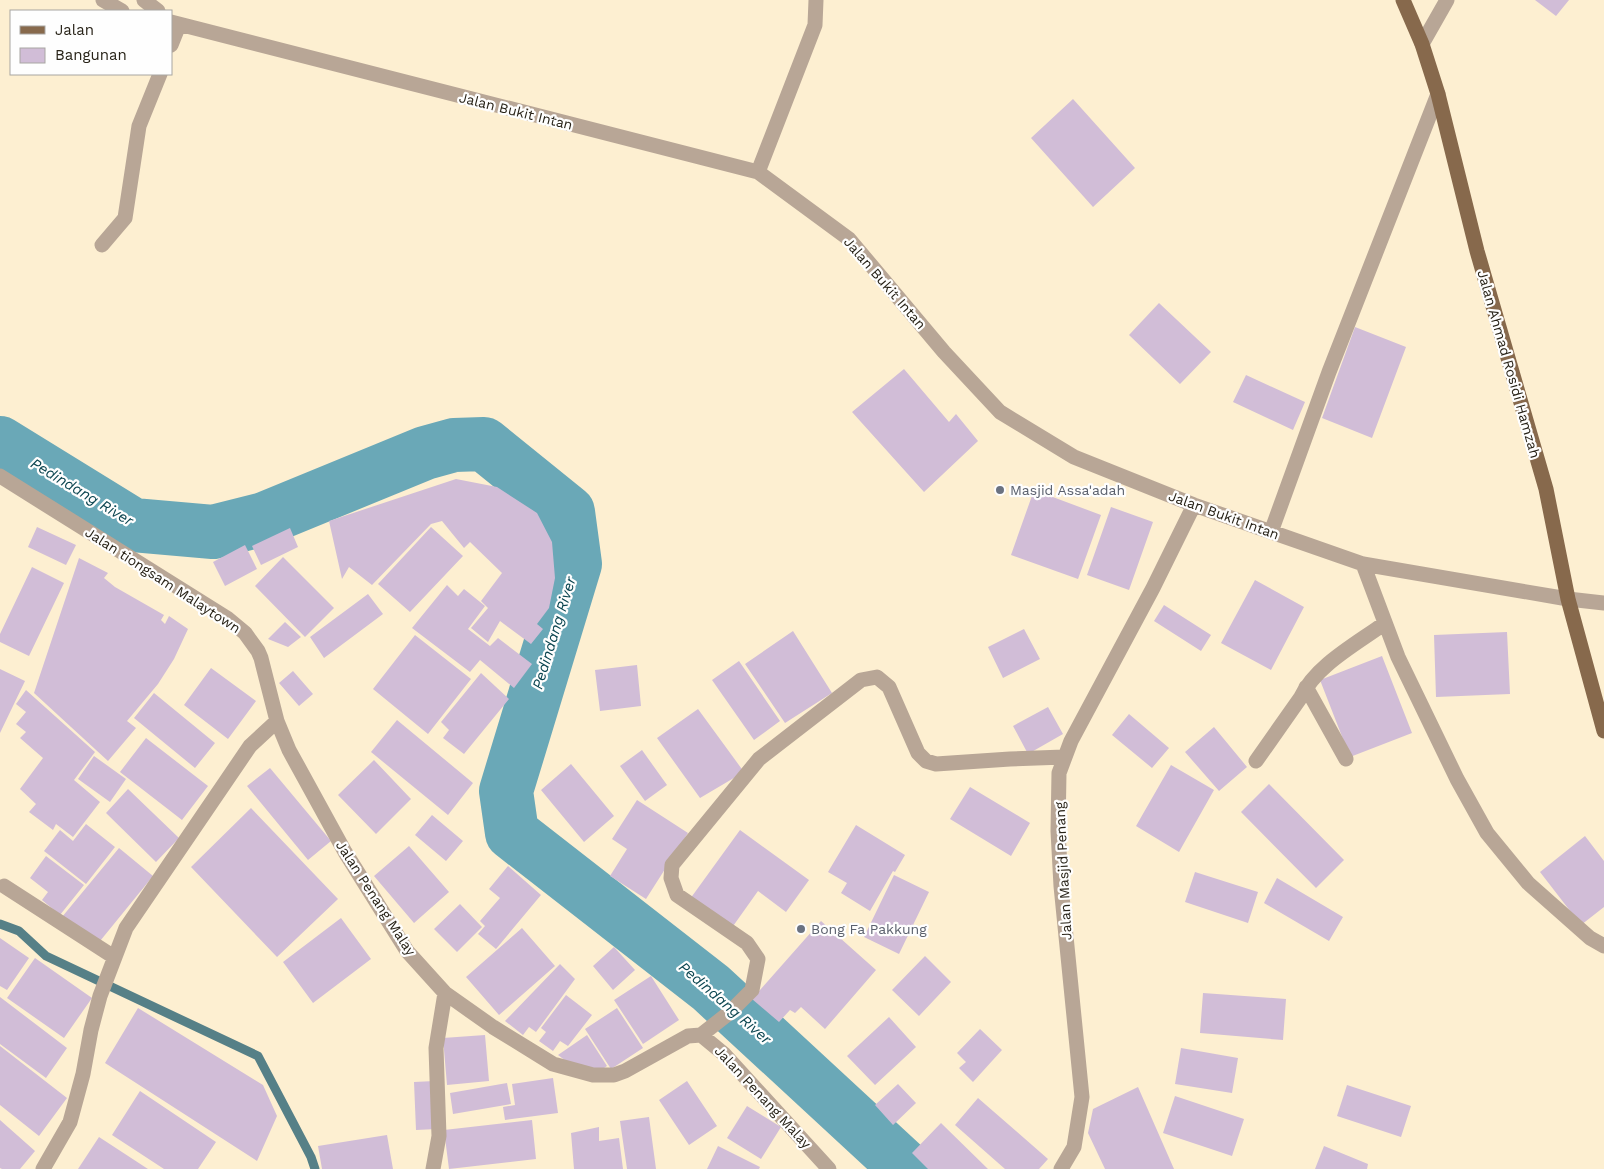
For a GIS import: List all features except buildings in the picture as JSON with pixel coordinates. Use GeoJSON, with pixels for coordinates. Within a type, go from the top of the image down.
{"type":"FeatureCollection","features":[{"type":"Feature","properties":{"kind":"main road","name":"Jalan Ahmad Rosidi Hamzah"},"geometry":{"type":"LineString","coordinates":[[1403,0],[1422,44],[1438,94],[1477,251],[1546,488],[1568,600],[1604,731]]}},
{"type":"Feature","properties":{"kind":"street"},"geometry":{"type":"LineString","coordinates":[[103,0],[120,10]]}},
{"type":"Feature","properties":{"kind":"street"},"geometry":{"type":"LineString","coordinates":[[144,0],[157,10]]}},
{"type":"Feature","properties":{"kind":"street"},"geometry":{"type":"LineString","coordinates":[[758,172],[815,25],[816,0]]}},
{"type":"Feature","properties":{"kind":"street"},"geometry":{"type":"LineString","coordinates":[[1422,44],[1447,0]]}},
{"type":"Feature","properties":{"kind":"street"},"geometry":{"type":"LineString","coordinates":[[172,40],[175,24]]}},
{"type":"Feature","properties":{"kind":"street","name":"Jalan Bukit Intan"},"geometry":{"type":"LineString","coordinates":[[175,24],[758,172],[849,239],[944,352],[1000,412],[1074,457],[1194,505],[1363,564],[1568,600],[1604,604]]}},
{"type":"Feature","properties":{"kind":"street"},"geometry":{"type":"LineString","coordinates":[[102,245],[125,218],[139,126],[160,75]]}},
{"type":"Feature","properties":{"kind":"street"},"geometry":{"type":"LineString","coordinates":[[1271,532],[1329,372],[1438,94]]}},
{"type":"Feature","properties":{"kind":"street","name":"Jalan tiongsam Malaytown"},"geometry":{"type":"LineString","coordinates":[[0,476],[227,618],[245,633],[261,658],[277,722]]}},
{"type":"Feature","properties":{"kind":"street","name":"Jalan Masjid Penang"},"geometry":{"type":"LineString","coordinates":[[1061,1169],[1074,1147],[1082,1097],[1061,886],[1058,831],[1058,773],[1071,741],[1153,588],[1194,505]]}},
{"type":"Feature","properties":{"kind":"street"},"geometry":{"type":"LineString","coordinates":[[1363,564],[1398,657],[1453,770],[1487,833],[1528,883],[1590,938],[1604,946]]}},
{"type":"Feature","properties":{"kind":"street"},"geometry":{"type":"LineString","coordinates":[[1256,761],[1306,687],[1330,662],[1385,623]]}},
{"type":"Feature","properties":{"kind":"street"},"geometry":{"type":"LineString","coordinates":[[701,1035],[752,990],[758,959],[748,943],[677,895],[671,878],[672,865],[759,759],[861,680],[877,677],[889,687],[918,753],[926,761],[936,764],[1064,757]]}},
{"type":"Feature","properties":{"kind":"street"},"geometry":{"type":"LineString","coordinates":[[1306,687],[1346,759]]}},
{"type":"Feature","properties":{"kind":"street"},"geometry":{"type":"LineString","coordinates":[[43,1169],[70,1122],[83,1074],[91,1030],[100,996],[126,928],[250,746],[277,722]]}},
{"type":"Feature","properties":{"kind":"street","name":"Jalan Penang Malay"},"geometry":{"type":"LineString","coordinates":[[277,722],[289,750],[345,852],[407,951],[445,993],[493,1027],[553,1064],[593,1075],[614,1075],[625,1071],[688,1036],[701,1035],[724,1054],[829,1169]]}},
{"type":"Feature","properties":{"kind":"street"},"geometry":{"type":"LineString","coordinates":[[4,886],[113,963]]}},
{"type":"Feature","properties":{"kind":"street"},"geometry":{"type":"LineString","coordinates":[[433,1169],[439,1136],[436,1048],[445,993]]}},
{"type":"Feature","properties":{"kind":"waterway","name":"Pedindang River"},"geometry":{"type":"LineString","coordinates":[[0,443],[133,525],[213,532],[264,519],[425,453],[454,445],[484,444],[568,512],[575,564],[506,791],[512,833],[711,988],[907,1169]]}},
{"type":"Feature","properties":{"kind":"waterway"},"geometry":{"type":"LineString","coordinates":[[0,924],[19,931],[46,956],[258,1056],[311,1157],[315,1169]]}},
{"type":"Feature","properties":{"kind":"place","name":"Masjid Assa'adah"},"geometry":{"type":"Point","coordinates":[1000,490]}},
{"type":"Feature","properties":{"kind":"place","name":"Bong Fa Pakkung"},"geometry":{"type":"Point","coordinates":[801,929]}}]}
